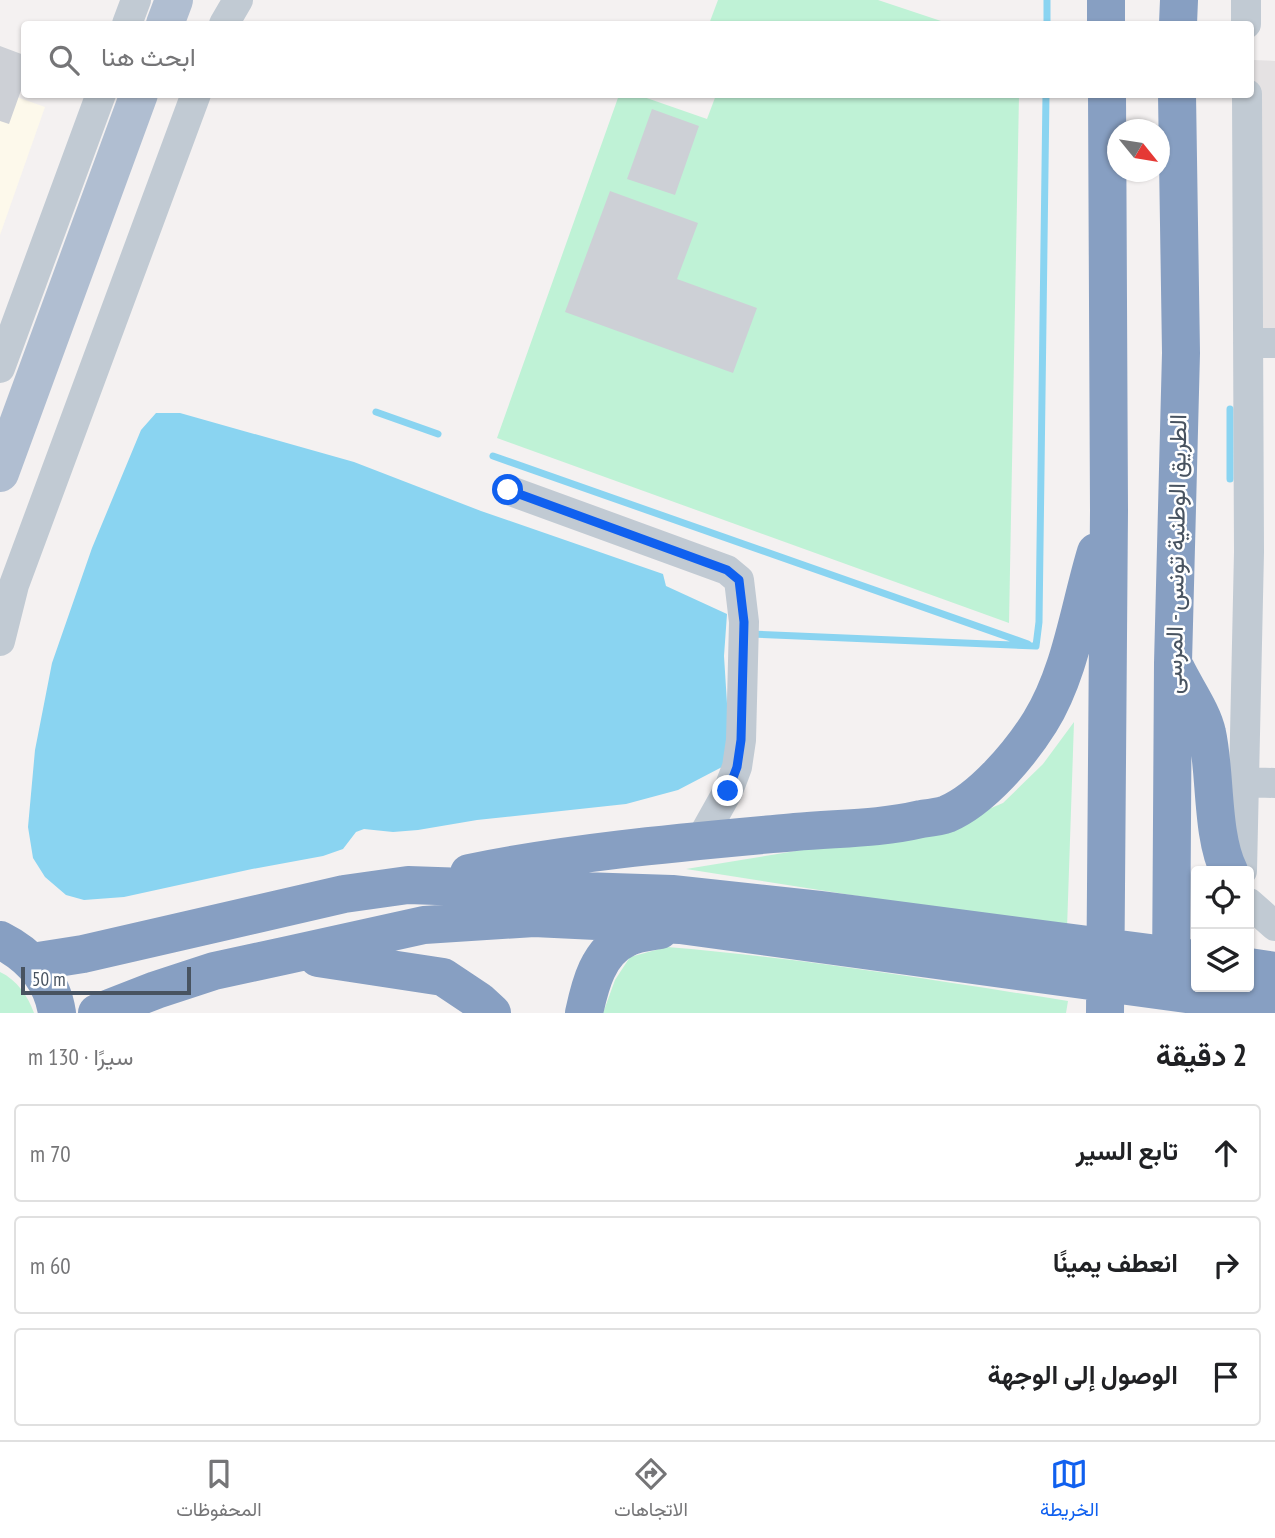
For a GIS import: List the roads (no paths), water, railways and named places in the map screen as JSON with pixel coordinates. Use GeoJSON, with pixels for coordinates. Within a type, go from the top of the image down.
{"type":"FeatureCollection","features":[{"type":"Feature","properties":{"kind":"highway"},"geometry":{"type":"LineString","coordinates":[[1106,0],[1106,21]]}},
{"type":"Feature","properties":{"kind":"highway"},"geometry":{"type":"LineString","coordinates":[[1178,21],[1179,0]]}},
{"type":"Feature","properties":{"kind":"highway"},"geometry":{"type":"LineString","coordinates":[[1105,1013],[1109,510],[1107,98]]}},
{"type":"Feature","properties":{"kind":"highway","name":"الطريق الوطنية تونس - المرسى"},"geometry":{"type":"LineString","coordinates":[[1171,1013],[1173,663],[1181,353],[1177,98]]}},
{"type":"Feature","properties":{"kind":"highway"},"geometry":{"type":"LineString","coordinates":[[32,962],[83,954],[345,894],[408,885],[537,859],[810,830],[889,826],[947,814],[977,794],[1012,761],[1051,703],[1109,510]]}},
{"type":"Feature","properties":{"kind":"highway"},"geometry":{"type":"LineString","coordinates":[[1173,663],[1207,730],[1226,866]]}},
{"type":"Feature","properties":{"kind":"highway"},"geometry":{"type":"LineString","coordinates":[[408,885],[672,894],[819,926],[1275,1006]]}},
{"type":"Feature","properties":{"kind":"highway"},"geometry":{"type":"LineString","coordinates":[[97,1013],[214,971],[424,925],[534,918],[680,925],[819,926],[1191,959]]}},
{"type":"Feature","properties":{"kind":"highway"},"geometry":{"type":"LineString","coordinates":[[584,1013],[591,980],[608,953],[626,938],[680,925]]}},
{"type":"Feature","properties":{"kind":"highway"},"geometry":{"type":"LineString","coordinates":[[0,940],[17,948],[47,981],[56,1002],[57,1013]]}},
{"type":"Feature","properties":{"kind":"highway"},"geometry":{"type":"LineString","coordinates":[[288,955],[443,977],[492,1013]]}},
{"type":"Feature","properties":{"kind":"highway"},"geometry":{"type":"LineString","coordinates":[[1254,968],[1275,971]]}},
{"type":"Feature","properties":{"kind":"main road"},"geometry":{"type":"LineString","coordinates":[[166,21],[174,0]]}},
{"type":"Feature","properties":{"kind":"main road"},"geometry":{"type":"LineString","coordinates":[[0,473],[138,98]]}},
{"type":"Feature","properties":{"kind":"street"},"geometry":{"type":"LineString","coordinates":[[128,21],[136,0]]}},
{"type":"Feature","properties":{"kind":"street"},"geometry":{"type":"LineString","coordinates":[[224,21],[231,0]]}},
{"type":"Feature","properties":{"kind":"street"},"geometry":{"type":"LineString","coordinates":[[225,21],[238,0]]}},
{"type":"Feature","properties":{"kind":"street"},"geometry":{"type":"LineString","coordinates":[[1246,0],[1246,21]]}},
{"type":"Feature","properties":{"kind":"street"},"geometry":{"type":"LineString","coordinates":[[0,368],[100,98]]}},
{"type":"Feature","properties":{"kind":"street"},"geometry":{"type":"LineString","coordinates":[[0,640],[14,585],[195,98]]}},
{"type":"Feature","properties":{"kind":"street"},"geometry":{"type":"LineString","coordinates":[[1242,866],[1250,552],[1262,343],[1247,98]]}},
{"type":"Feature","properties":{"kind":"street"},"geometry":{"type":"LineString","coordinates":[[508,490],[727,570],[739,580],[744,622],[741,740],[737,767],[728,791],[700,841]]}},
{"type":"Feature","properties":{"kind":"street"},"geometry":{"type":"LineString","coordinates":[[1244,782],[1275,783]]}},
{"type":"Feature","properties":{"kind":"street"},"geometry":{"type":"LineString","coordinates":[[1254,907],[1275,926]]}},
{"type":"Feature","properties":{"kind":"street"},"geometry":{"type":"LineString","coordinates":[[1238,1013],[1239,992]]}},
{"type":"Feature","properties":{"kind":"water"},"geometry":{"type":"Polygon","coordinates":[[[156,413],[180,413],[354,462],[481,511],[663,574],[666,586],[727,614],[724,656],[730,751],[722,767],[678,790],[626,804],[477,820],[418,830],[393,832],[364,829],[356,832],[343,849],[323,856],[124,897],[84,900],[66,895],[45,877],[33,858],[28,827],[35,750],[52,663],[92,548],[141,430],[156,413]]]}},
{"type":"Feature","properties":{"kind":"waterway"},"geometry":{"type":"LineString","coordinates":[[1047,0],[1047,21]]}},
{"type":"Feature","properties":{"kind":"waterway"},"geometry":{"type":"LineString","coordinates":[[1036,646],[1039,622],[1046,98]]}},
{"type":"Feature","properties":{"kind":"waterway"},"geometry":{"type":"LineString","coordinates":[[1230,409],[1230,479]]}},
{"type":"Feature","properties":{"kind":"waterway"},"geometry":{"type":"LineString","coordinates":[[376,412],[438,434]]}},
{"type":"Feature","properties":{"kind":"waterway"},"geometry":{"type":"LineString","coordinates":[[493,456],[1028,644]]}},
{"type":"Feature","properties":{"kind":"waterway"},"geometry":{"type":"LineString","coordinates":[[750,634],[1036,646]]}}]}
